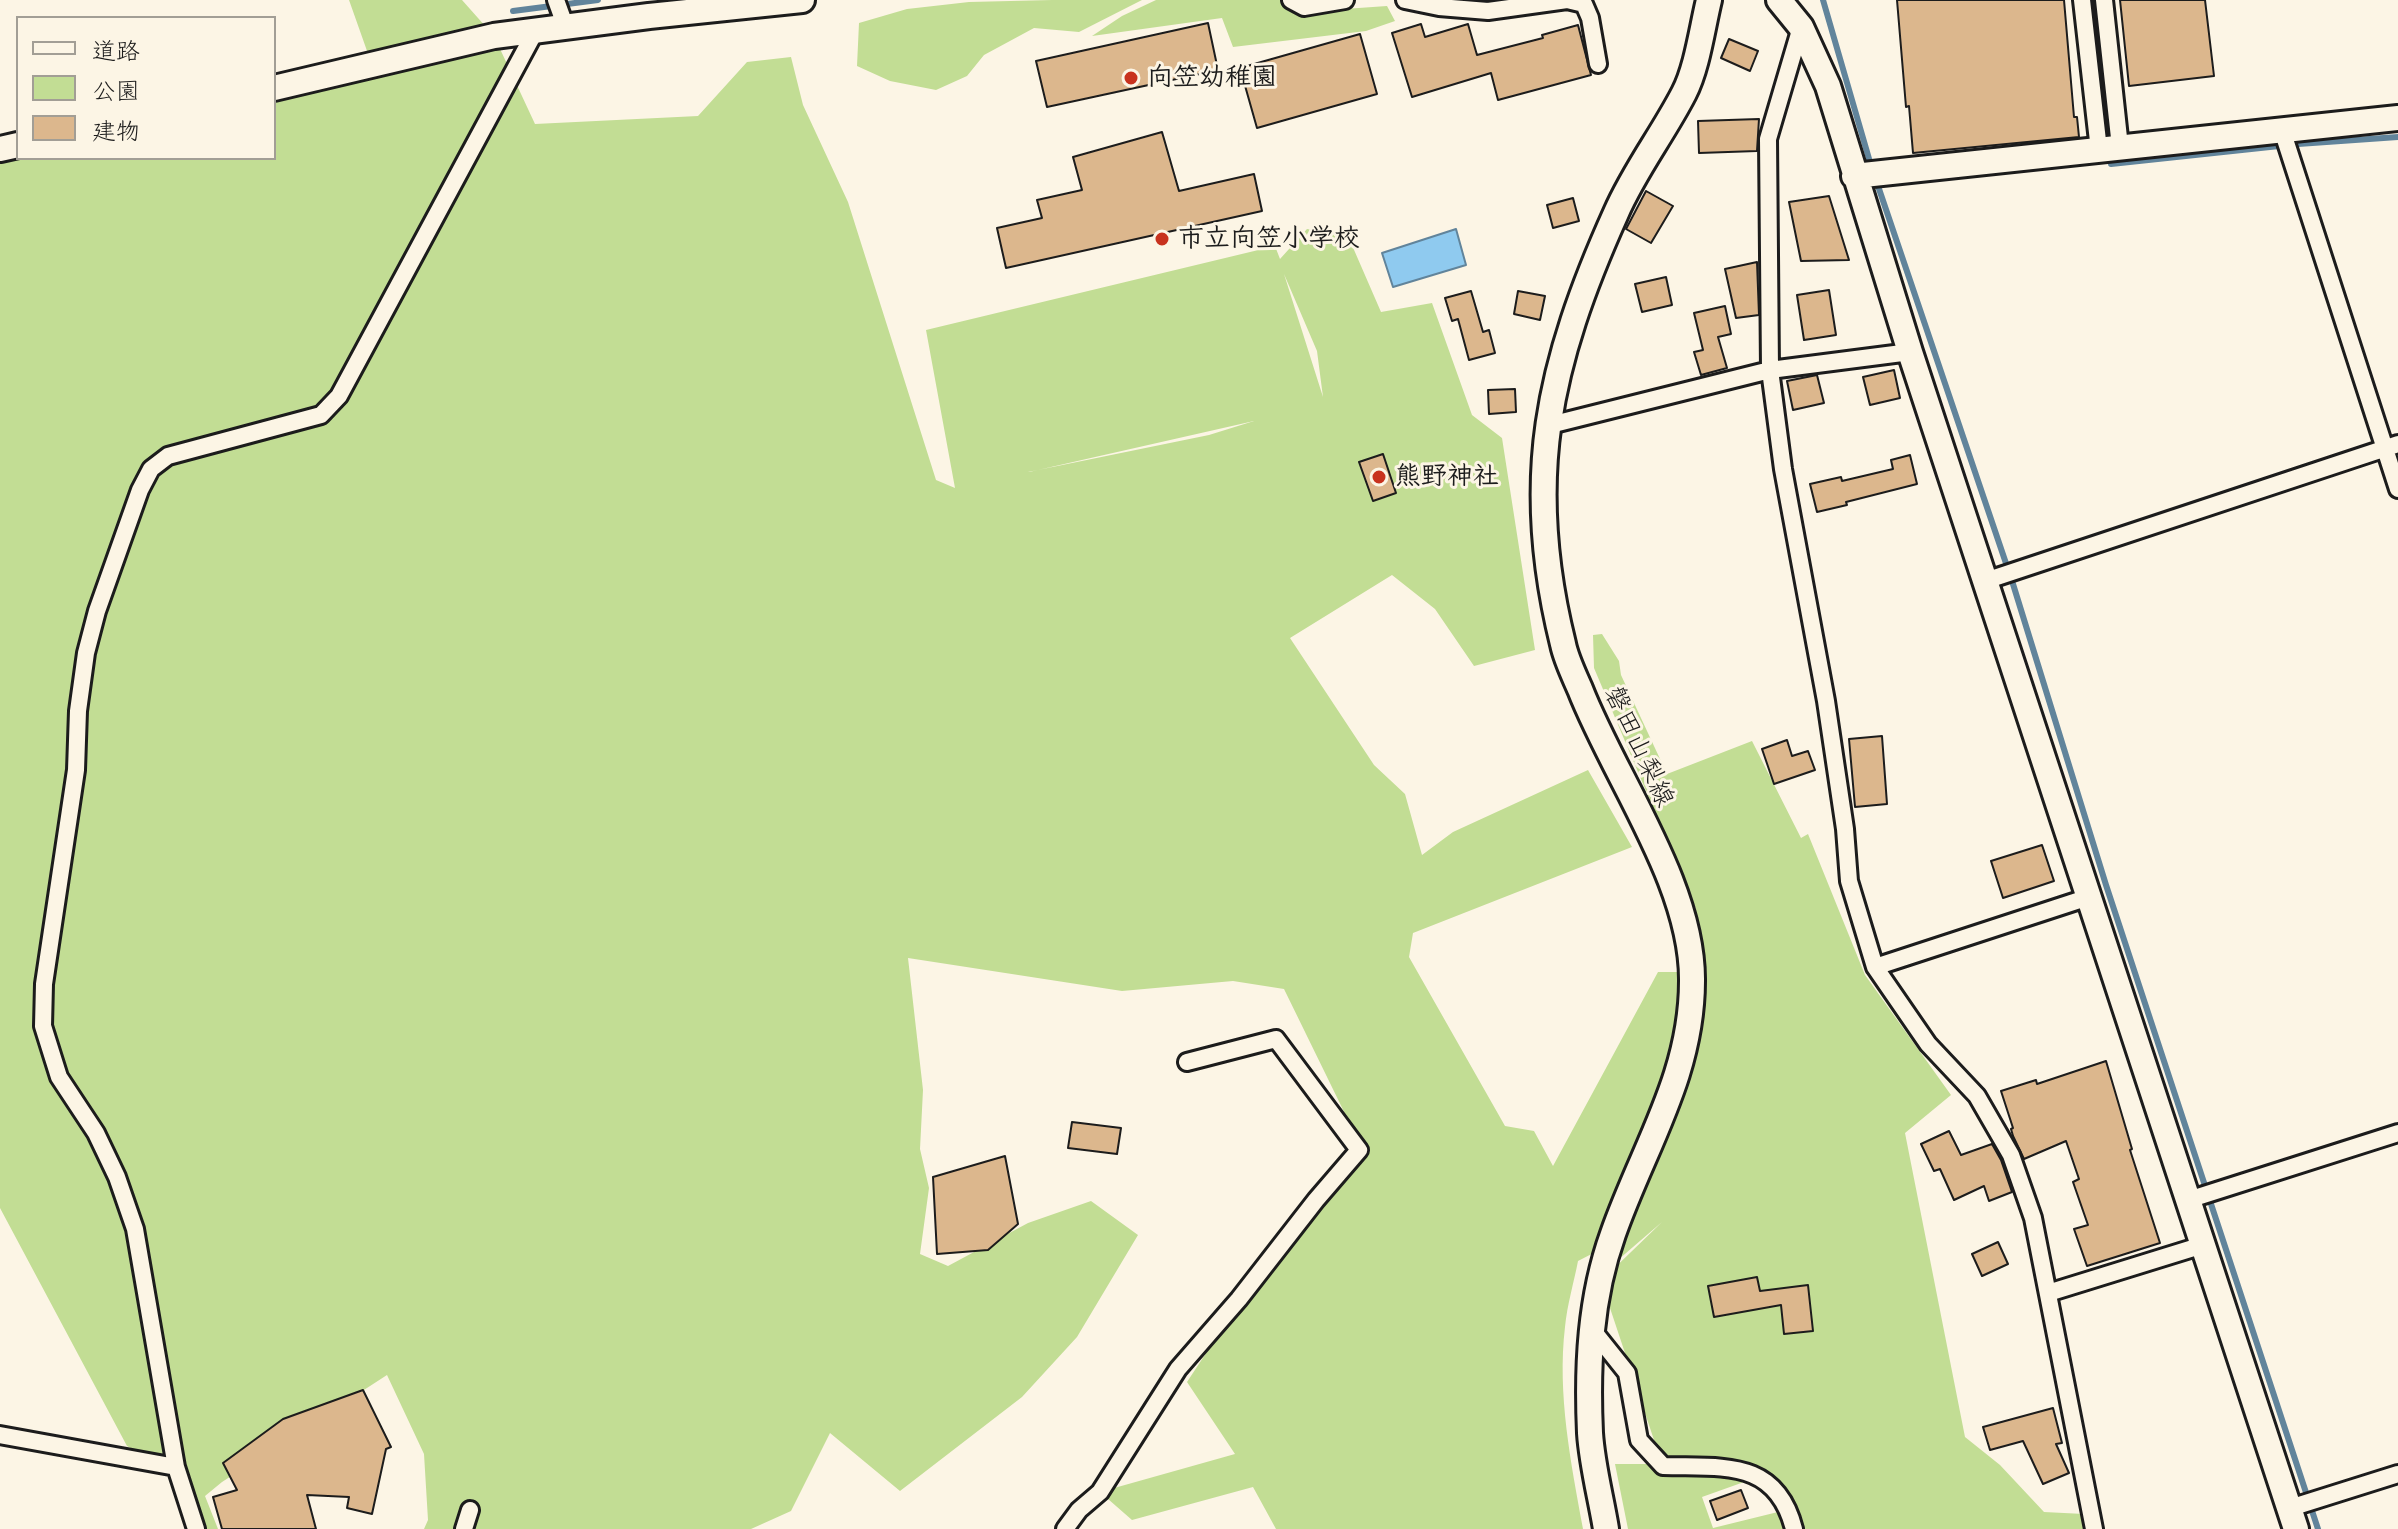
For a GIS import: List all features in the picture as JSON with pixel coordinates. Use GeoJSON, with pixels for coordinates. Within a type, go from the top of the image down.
{"type":"FeatureCollection","features":[{"type":"Feature","properties":{"kind":"street"},"geometry":{"type":"LineString","coordinates":[[556,0],[565,25]]}},
{"type":"Feature","properties":{"kind":"street"},"geometry":{"type":"LineString","coordinates":[[276,88],[494,36],[565,25],[802,0]]}},
{"type":"Feature","properties":{"kind":"street"},"geometry":{"type":"LineString","coordinates":[[1291,0],[1304,7],[1345,0]]}},
{"type":"Feature","properties":{"kind":"street"},"geometry":{"type":"LineString","coordinates":[[1405,0],[1439,7],[1488,11],[1567,0],[1584,4],[1590,18],[1598,64]]}},
{"type":"Feature","properties":{"kind":"street","name":"磐田山梨線"},"geometry":{"type":"LineString","coordinates":[[1606,1529],[1590,1436],[1590,1326],[1612,1236],[1664,1113],[1688,1039],[1693,979],[1687,933],[1667,873],[1596,732],[1563,648],[1543,524],[1546,426],[1572,319],[1617,209],[1686,89],[1709,0]]}},
{"type":"Feature","properties":{"kind":"street"},"geometry":{"type":"LineString","coordinates":[[1779,0],[1801,27],[1828,86],[1910,352],[2293,1519],[2398,1474]]}},
{"type":"Feature","properties":{"kind":"street"},"geometry":{"type":"LineString","coordinates":[[2082,0],[2109,148]]}},
{"type":"Feature","properties":{"kind":"street"},"geometry":{"type":"LineString","coordinates":[[2104,0],[2109,148]]}},
{"type":"Feature","properties":{"kind":"street"},"geometry":{"type":"LineString","coordinates":[[1801,27],[1768,139],[1770,370],[1783,469],[1826,701],[1845,829],[1849,881],[1875,967],[1928,1044],[1977,1096],[2011,1155],[2033,1218],[2094,1529]]}},
{"type":"Feature","properties":{"kind":"street"},"geometry":{"type":"LineString","coordinates":[[196,1529],[176,1467],[135,1229],[117,1177],[96,1133],[59,1077],[43,1026],[44,984],[76,770],[78,711],[86,653],[97,611],[140,490],[151,469],[168,456],[321,415],[339,396],[536,30]]}},
{"type":"Feature","properties":{"kind":"street"},"geometry":{"type":"LineString","coordinates":[[1854,176],[2398,118]]}},
{"type":"Feature","properties":{"kind":"street"},"geometry":{"type":"LineString","coordinates":[[2282,130],[2391,447],[2398,489]]}},
{"type":"Feature","properties":{"kind":"street"},"geometry":{"type":"LineString","coordinates":[[1546,426],[1770,370],[1910,352]]}},
{"type":"Feature","properties":{"kind":"street"},"geometry":{"type":"LineString","coordinates":[[1985,581],[2391,447]]}},
{"type":"Feature","properties":{"kind":"street"},"geometry":{"type":"LineString","coordinates":[[1875,967],[2089,897]]}},
{"type":"Feature","properties":{"kind":"street"},"geometry":{"type":"LineString","coordinates":[[1065,1529],[1079,1510],[1100,1492],[1178,1369],[1239,1299],[1359,1150],[1276,1039],[1187,1062]]}},
{"type":"Feature","properties":{"kind":"street"},"geometry":{"type":"LineString","coordinates":[[2188,1200],[2398,1133]]}},
{"type":"Feature","properties":{"kind":"street"},"geometry":{"type":"LineString","coordinates":[[2048,1293],[2203,1245]]}},
{"type":"Feature","properties":{"kind":"street"},"geometry":{"type":"LineString","coordinates":[[1590,1326],[1627,1373],[1639,1440],[1663,1466],[1729,1468],[1750,1472],[1774,1488],[1789,1508],[1794,1529]]}},
{"type":"Feature","properties":{"kind":"street"},"geometry":{"type":"LineString","coordinates":[[0,1435],[176,1467]]}},
{"type":"Feature","properties":{"kind":"street"},"geometry":{"type":"LineString","coordinates":[[464,1529],[470,1510]]}},
{"type":"Feature","properties":{"kind":"green space"},"geometry":{"type":"Polygon","coordinates":[[[349,0],[462,0],[494,36],[535,124],[698,116],[747,62],[791,57],[803,105],[848,202],[936,480],[955,488],[926,330],[1275,246],[1280,259],[1307,229],[1348,236],[1381,312],[1432,303],[1472,415],[1502,438],[1535,650],[1474,666],[1435,609],[1392,575],[1290,638],[1374,765],[1405,794],[1422,855],[1453,832],[1588,770],[1632,847],[1413,933],[1409,957],[1505,1126],[1534,1131],[1553,1166],[1658,972],[1689,972],[1696,909],[1594,668],[1593,635],[1602,634],[1619,661],[1621,675],[1667,774],[1752,741],[1801,838],[1808,834],[1865,975],[1951,1095],[1905,1133],[1965,1437],[2000,1465],[2044,1512],[2084,1514],[2090,1529],[1788,1529],[1783,1518],[1785,1529],[1628,1529],[1615,1464],[1662,1464],[1601,1281],[1662,1222],[1604,1272],[1609,1245],[1578,1261],[1566,1319],[1563,1378],[1566,1428],[1583,1529],[1276,1529],[1253,1487],[1132,1520],[1100,1492],[1235,1454],[1187,1382],[1251,1285],[1359,1150],[1350,1124],[1284,989],[1233,981],[1122,991],[908,958],[923,1090],[920,1149],[929,1188],[920,1254],[948,1266],[1028,1223],[1091,1201],[1138,1235],[1077,1337],[1022,1397],[900,1491],[830,1433],[791,1511],[751,1529],[424,1529],[428,1520],[424,1454],[387,1375],[222,1482],[205,1496],[218,1529],[196,1529],[178,1474],[127,1446],[0,1208],[0,148],[16,144],[16,160],[276,160],[276,87],[372,65],[349,0]],[[1284,274],[1323,397],[1317,351],[1284,274]],[[1254,421],[1038,470],[1209,435],[1254,421]],[[1744,1482],[1702,1497],[1713,1528],[1782,1511],[1774,1488],[1744,1482]]]}},
{"type":"Feature","properties":{"kind":"green space"},"geometry":{"type":"Polygon","coordinates":[[[1142,0],[1079,32],[1034,28],[984,55],[967,76],[936,90],[890,81],[857,66],[859,23],[907,9],[969,2],[1142,0]]]}},
{"type":"Feature","properties":{"kind":"green space"},"geometry":{"type":"Polygon","coordinates":[[[1156,0],[1295,0],[1330,10],[1387,6],[1395,21],[1366,31],[1233,47],[1222,18],[1092,36],[1122,16],[1156,0]]]}},
{"type":"Feature","properties":{"kind":"water"},"geometry":{"type":"Polygon","coordinates":[[[1456,229],[1466,265],[1393,287],[1382,253],[1456,229]]]}},
{"type":"Feature","properties":{"kind":"building"},"geometry":{"type":"Polygon","coordinates":[[[1897,0],[2064,0],[2074,117],[2077,117],[2079,137],[1913,153],[1897,0]]]}},
{"type":"Feature","properties":{"kind":"building"},"geometry":{"type":"Polygon","coordinates":[[[2120,0],[2205,0],[2214,76],[2129,86],[2120,0]]]}},
{"type":"Feature","properties":{"kind":"building"},"geometry":{"type":"Polygon","coordinates":[[[1208,23],[1218,70],[1047,107],[1036,61],[1208,23]]]}},
{"type":"Feature","properties":{"kind":"building"},"geometry":{"type":"Polygon","coordinates":[[[1421,24],[1425,37],[1468,24],[1477,55],[1543,38],[1542,35],[1578,25],[1591,75],[1498,100],[1491,73],[1412,97],[1392,33],[1421,24]]]}},
{"type":"Feature","properties":{"kind":"building"},"geometry":{"type":"Polygon","coordinates":[[[1360,34],[1377,94],[1257,128],[1240,68],[1360,34]]]}},
{"type":"Feature","properties":{"kind":"building"},"geometry":{"type":"Polygon","coordinates":[[[1729,39],[1758,51],[1750,71],[1721,58],[1729,39]]]}},
{"type":"Feature","properties":{"kind":"building"},"geometry":{"type":"Polygon","coordinates":[[[1759,119],[1757,151],[1699,153],[1698,121],[1759,119]]]}},
{"type":"Feature","properties":{"kind":"building"},"geometry":{"type":"Polygon","coordinates":[[[1162,132],[1179,191],[1254,174],[1262,211],[1006,268],[997,228],[1042,218],[1037,200],[1082,190],[1073,157],[1162,132]]]}},
{"type":"Feature","properties":{"kind":"building"},"geometry":{"type":"Polygon","coordinates":[[[1646,191],[1673,206],[1651,243],[1626,229],[1646,191]]]}},
{"type":"Feature","properties":{"kind":"building"},"geometry":{"type":"Polygon","coordinates":[[[1829,196],[1849,260],[1801,261],[1789,202],[1829,196]]]}},
{"type":"Feature","properties":{"kind":"building"},"geometry":{"type":"Polygon","coordinates":[[[1573,198],[1579,221],[1553,228],[1547,205],[1573,198]]]}},
{"type":"Feature","properties":{"kind":"building"},"geometry":{"type":"Polygon","coordinates":[[[1757,262],[1759,315],[1736,318],[1725,269],[1757,262]]]}},
{"type":"Feature","properties":{"kind":"building"},"geometry":{"type":"Polygon","coordinates":[[[1666,277],[1672,305],[1642,312],[1635,284],[1666,277]]]}},
{"type":"Feature","properties":{"kind":"building"},"geometry":{"type":"Polygon","coordinates":[[[1829,290],[1836,335],[1804,340],[1797,295],[1829,290]]]}},
{"type":"Feature","properties":{"kind":"building"},"geometry":{"type":"Polygon","coordinates":[[[1471,291],[1483,332],[1489,330],[1495,353],[1469,360],[1458,319],[1452,321],[1445,298],[1471,291]]]}},
{"type":"Feature","properties":{"kind":"building"},"geometry":{"type":"Polygon","coordinates":[[[1518,291],[1545,296],[1540,320],[1514,314],[1518,291]]]}},
{"type":"Feature","properties":{"kind":"building"},"geometry":{"type":"Polygon","coordinates":[[[1725,306],[1731,334],[1718,337],[1727,368],[1701,375],[1694,352],[1703,350],[1694,313],[1725,306]]]}},
{"type":"Feature","properties":{"kind":"building"},"geometry":{"type":"Polygon","coordinates":[[[1894,370],[1900,398],[1870,405],[1863,377],[1894,370]]]}},
{"type":"Feature","properties":{"kind":"building"},"geometry":{"type":"Polygon","coordinates":[[[1817,375],[1824,403],[1793,410],[1787,381],[1817,375]]]}},
{"type":"Feature","properties":{"kind":"building"},"geometry":{"type":"Polygon","coordinates":[[[1515,389],[1516,412],[1489,414],[1488,390],[1515,389]]]}},
{"type":"Feature","properties":{"kind":"building"},"geometry":{"type":"Polygon","coordinates":[[[1383,454],[1396,493],[1373,501],[1359,462],[1383,454]]]}},
{"type":"Feature","properties":{"kind":"building"},"geometry":{"type":"Polygon","coordinates":[[[1910,455],[1917,484],[1817,512],[1810,484],[1841,477],[1842,481],[1893,469],[1891,460],[1910,455]]]}},
{"type":"Feature","properties":{"kind":"building"},"geometry":{"type":"Polygon","coordinates":[[[1882,736],[1887,804],[1855,807],[1849,739],[1882,736]]]}},
{"type":"Feature","properties":{"kind":"building"},"geometry":{"type":"Polygon","coordinates":[[[1787,740],[1792,756],[1808,751],[1815,770],[1774,784],[1762,749],[1787,740]]]}},
{"type":"Feature","properties":{"kind":"building"},"geometry":{"type":"Polygon","coordinates":[[[2042,845],[2054,881],[2003,898],[1991,861],[2042,845]]]}},
{"type":"Feature","properties":{"kind":"building"},"geometry":{"type":"Polygon","coordinates":[[[2106,1061],[2160,1243],[2087,1266],[2074,1229],[2088,1225],[2073,1182],[2079,1179],[2066,1141],[2024,1159],[2013,1136],[2001,1091],[2036,1080],[2037,1084],[2106,1061]]]}},
{"type":"Feature","properties":{"kind":"building"},"geometry":{"type":"Polygon","coordinates":[[[1072,1122],[1121,1128],[1117,1154],[1068,1148],[1072,1122]]]}},
{"type":"Feature","properties":{"kind":"building"},"geometry":{"type":"Polygon","coordinates":[[[1949,1131],[1961,1155],[1992,1144],[2012,1192],[1989,1201],[1984,1186],[1954,1200],[1940,1169],[1934,1171],[1921,1144],[1949,1131]]]}},
{"type":"Feature","properties":{"kind":"building"},"geometry":{"type":"Polygon","coordinates":[[[1005,1156],[1018,1224],[988,1250],[937,1254],[933,1177],[1005,1156]]]}},
{"type":"Feature","properties":{"kind":"building"},"geometry":{"type":"Polygon","coordinates":[[[1998,1242],[2008,1264],[1982,1276],[1972,1254],[1998,1242]]]}},
{"type":"Feature","properties":{"kind":"building"},"geometry":{"type":"Polygon","coordinates":[[[1757,1277],[1760,1291],[1808,1285],[1813,1331],[1784,1334],[1781,1305],[1714,1317],[1708,1286],[1757,1277]]]}},
{"type":"Feature","properties":{"kind":"building"},"geometry":{"type":"Polygon","coordinates":[[[363,1390],[391,1447],[386,1449],[372,1514],[347,1508],[349,1497],[307,1495],[316,1529],[222,1529],[213,1497],[237,1490],[223,1463],[283,1419],[363,1390]]]}},
{"type":"Feature","properties":{"kind":"building"},"geometry":{"type":"Polygon","coordinates":[[[2053,1408],[2062,1443],[2056,1444],[2069,1473],[2043,1484],[2023,1441],[1990,1450],[1983,1427],[2053,1408]]]}},
{"type":"Feature","properties":{"kind":"building"},"geometry":{"type":"Polygon","coordinates":[[[1741,1490],[1748,1508],[1717,1520],[1710,1501],[1741,1490]]]}},
{"type":"Feature","properties":{"kind":"waterway"},"geometry":{"type":"LineString","coordinates":[[513,11],[598,0]]}},
{"type":"Feature","properties":{"kind":"waterway"},"geometry":{"type":"LineString","coordinates":[[1823,0],[1872,169]]}},
{"type":"Feature","properties":{"kind":"waterway"},"geometry":{"type":"LineString","coordinates":[[2093,0],[2109,144]]}},
{"type":"Feature","properties":{"kind":"waterway"},"geometry":{"type":"LineString","coordinates":[[2110,155],[2111,164],[2398,137]]}},
{"type":"Feature","properties":{"kind":"waterway"},"geometry":{"type":"LineString","coordinates":[[1876,180],[2013,584],[2106,885],[2318,1529]]}},
{"type":"Feature","properties":{"kind":"place","name":"向笠幼稚園"},"geometry":{"type":"Point","coordinates":[1131,78]}},
{"type":"Feature","properties":{"kind":"place","name":"市立向笠小学校"},"geometry":{"type":"Point","coordinates":[1162,239]}},
{"type":"Feature","properties":{"kind":"place","name":"熊野神社"},"geometry":{"type":"Point","coordinates":[1379,477]}}]}
